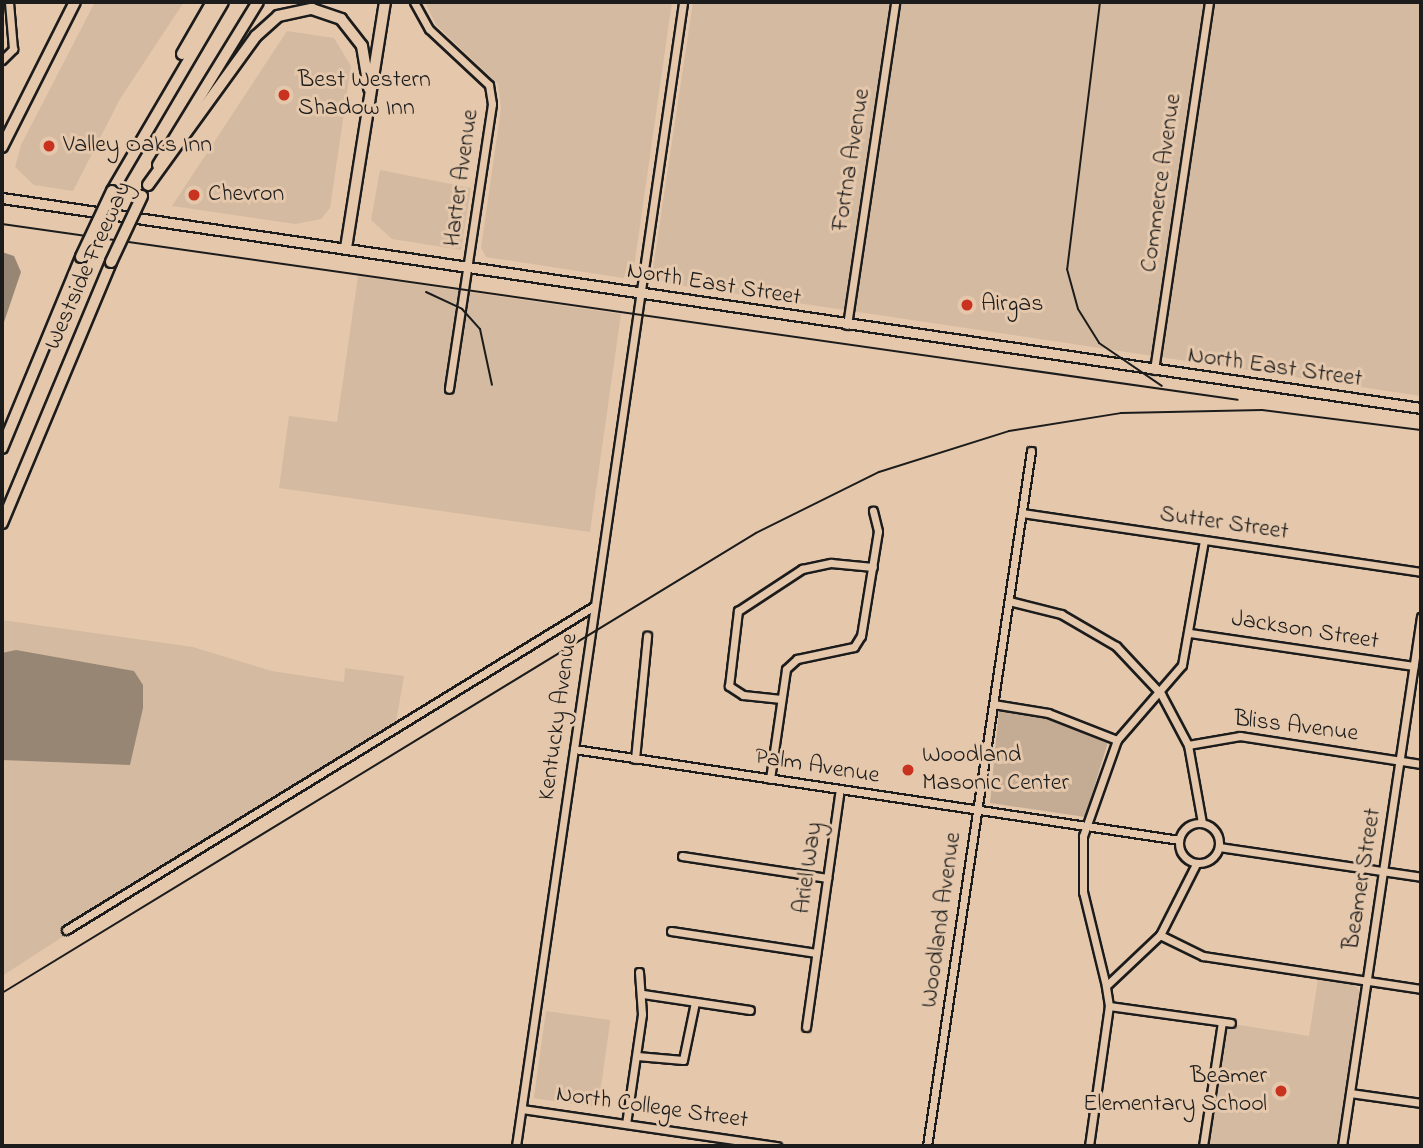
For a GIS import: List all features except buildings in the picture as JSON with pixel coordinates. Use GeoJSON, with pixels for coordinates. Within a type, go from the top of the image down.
{"type":"FeatureCollection","features":[{"type":"Feature","properties":{"kind":"highway"},"geometry":{"type":"LineString","coordinates":[[2,130],[68,2]]}},
{"type":"Feature","properties":{"kind":"highway"},"geometry":{"type":"LineString","coordinates":[[2,147],[75,2]]}},
{"type":"Feature","properties":{"kind":"highway"},"geometry":{"type":"LineString","coordinates":[[166,90],[212,2]]}},
{"type":"Feature","properties":{"kind":"highway","name":"Westside Freeway"},"geometry":{"type":"LineString","coordinates":[[2,448],[81,257],[112,191],[166,90],[223,2]]}},
{"type":"Feature","properties":{"kind":"highway","name":"Westside Freeway"},"geometry":{"type":"LineString","coordinates":[[2,523],[111,262],[142,196],[258,2]]}},
{"type":"Feature","properties":{"kind":"highway"},"geometry":{"type":"LineString","coordinates":[[346,248],[369,88],[385,2]]}},
{"type":"Feature","properties":{"kind":"highway"},"geometry":{"type":"LineString","coordinates":[[148,185],[256,36],[278,16],[312,9],[341,19],[362,46],[369,88]]}},
{"type":"Feature","properties":{"kind":"main road","name":"North East Street"},"geometry":{"type":"LineString","coordinates":[[2,198],[1421,408]]}},
{"type":"Feature","properties":{"kind":"street"},"geometry":{"type":"LineString","coordinates":[[2,60],[13,49],[9,2]]}},
{"type":"Feature","properties":{"kind":"street","name":"Harter Avenue"},"geometry":{"type":"LineString","coordinates":[[414,2],[429,29],[489,85],[491,121],[449,389]]}},
{"type":"Feature","properties":{"kind":"street","name":"Kentucky Avenue"},"geometry":{"type":"LineString","coordinates":[[516,1146],[683,2]]}},
{"type":"Feature","properties":{"kind":"street","name":"Fortna Avenue"},"geometry":{"type":"LineString","coordinates":[[846,325],[895,2]]}},
{"type":"Feature","properties":{"kind":"street","name":"Commerce Avenue"},"geometry":{"type":"LineString","coordinates":[[1154,370],[1209,2]]}},
{"type":"Feature","properties":{"kind":"street","name":"Woodland Avenue"},"geometry":{"type":"LineString","coordinates":[[927,1146],[1031,451]]}},
{"type":"Feature","properties":{"kind":"street"},"geometry":{"type":"LineString","coordinates":[[769,779],[781,699],[791,663],[858,644],[878,531],[873,511]]}},
{"type":"Feature","properties":{"kind":"street","name":"Sutter Street"},"geometry":{"type":"LineString","coordinates":[[1022,513],[1421,572]]}},
{"type":"Feature","properties":{"kind":"street"},"geometry":{"type":"LineString","coordinates":[[1089,1146],[1109,1006],[1083,892],[1085,826],[1117,740],[1161,694],[1182,665],[1190,633],[1204,540]]}},
{"type":"Feature","properties":{"kind":"street"},"geometry":{"type":"LineString","coordinates":[[781,699],[743,695],[729,686],[738,611],[802,569],[831,564],[873,567]]}},
{"type":"Feature","properties":{"kind":"street"},"geometry":{"type":"LineString","coordinates":[[1009,601],[1061,614],[1116,646],[1161,694],[1188,745],[1202,823]]}},
{"type":"Feature","properties":{"kind":"street"},"geometry":{"type":"LineString","coordinates":[[66,930],[594,606]]}},
{"type":"Feature","properties":{"kind":"street","name":"Beamer Street"},"geometry":{"type":"LineString","coordinates":[[1342,1146],[1421,617]]}},
{"type":"Feature","properties":{"kind":"street","name":"Jackson Street"},"geometry":{"type":"LineString","coordinates":[[1190,633],[1414,666]]}},
{"type":"Feature","properties":{"kind":"street"},"geometry":{"type":"LineString","coordinates":[[635,759],[647,636]]}},
{"type":"Feature","properties":{"kind":"street"},"geometry":{"type":"LineString","coordinates":[[993,705],[1059,716],[1117,740]]}},
{"type":"Feature","properties":{"kind":"street","name":"Bliss Avenue"},"geometry":{"type":"LineString","coordinates":[[1188,745],[1240,736],[1421,764]]}},
{"type":"Feature","properties":{"kind":"street","name":"Palm Avenue"},"geometry":{"type":"LineString","coordinates":[[574,750],[1179,840]]}},
{"type":"Feature","properties":{"kind":"street","name":"Ariel Way"},"geometry":{"type":"LineString","coordinates":[[806,1027],[839,789]]}},
{"type":"Feature","properties":{"kind":"street"},"geometry":{"type":"LineString","coordinates":[[1202,823],[1215,831],[1219,846],[1211,860],[1196,864],[1182,856],[1179,840],[1187,827],[1202,823]]}},
{"type":"Feature","properties":{"kind":"street"},"geometry":{"type":"LineString","coordinates":[[1219,846],[1421,877]]}},
{"type":"Feature","properties":{"kind":"street"},"geometry":{"type":"LineString","coordinates":[[682,856],[827,878]]}},
{"type":"Feature","properties":{"kind":"street"},"geometry":{"type":"LineString","coordinates":[[1106,986],[1160,935],[1196,864]]}},
{"type":"Feature","properties":{"kind":"street"},"geometry":{"type":"LineString","coordinates":[[671,931],[816,953]]}},
{"type":"Feature","properties":{"kind":"street"},"geometry":{"type":"LineString","coordinates":[[1160,935],[1203,956],[1421,989]]}},
{"type":"Feature","properties":{"kind":"street"},"geometry":{"type":"LineString","coordinates":[[626,1125],[643,994],[639,972]]}},
{"type":"Feature","properties":{"kind":"street"},"geometry":{"type":"LineString","coordinates":[[643,994],[750,1010]]}},
{"type":"Feature","properties":{"kind":"street"},"geometry":{"type":"LineString","coordinates":[[637,1056],[682,1060],[695,1002]]}},
{"type":"Feature","properties":{"kind":"street"},"geometry":{"type":"LineString","coordinates":[[1109,1006],[1231,1023]]}},
{"type":"Feature","properties":{"kind":"street"},"geometry":{"type":"LineString","coordinates":[[1203,1146],[1222,1022]]}},
{"type":"Feature","properties":{"kind":"street"},"geometry":{"type":"LineString","coordinates":[[1350,1093],[1421,1103]]}},
{"type":"Feature","properties":{"kind":"street","name":"North College Street"},"geometry":{"type":"LineString","coordinates":[[522,1109],[720,1142],[777,1146]]}},
{"type":"Feature","properties":{"kind":"shaded area"},"geometry":{"type":"Polygon","coordinates":[[[95,2],[184,2],[120,99],[73,191],[34,185],[15,167],[21,145],[95,2]]]}},
{"type":"Feature","properties":{"kind":"shaded area"},"geometry":{"type":"Polygon","coordinates":[[[425,2],[672,2],[634,268],[623,278],[486,257],[481,248],[501,108],[498,84],[436,25],[425,2]]]}},
{"type":"Feature","properties":{"kind":"shaded area"},"geometry":{"type":"Polygon","coordinates":[[[693,2],[1421,2],[1421,396],[664,283],[653,268],[693,2]]]}},
{"type":"Feature","properties":{"kind":"shaded area"},"geometry":{"type":"Polygon","coordinates":[[[287,31],[334,38],[351,66],[330,208],[321,219],[295,224],[172,206],[287,31]]]}},
{"type":"Feature","properties":{"kind":"shaded area"},"geometry":{"type":"Polygon","coordinates":[[[380,170],[471,188],[461,250],[392,239],[371,220],[380,170]]]}},
{"type":"Feature","properties":{"kind":"shaded area"},"geometry":{"type":"Polygon","coordinates":[[[2,252],[14,256],[21,272],[2,328],[2,252]]]}},
{"type":"Feature","properties":{"kind":"shaded area"},"geometry":{"type":"Polygon","coordinates":[[[358,276],[621,314],[590,532],[279,488],[289,416],[337,422],[358,276]]]}},
{"type":"Feature","properties":{"kind":"shaded area"},"geometry":{"type":"Polygon","coordinates":[[[2,620],[193,647],[272,671],[344,682],[345,668],[404,676],[396,722],[2,976],[2,620]]]}},
{"type":"Feature","properties":{"kind":"shaded area"},"geometry":{"type":"Polygon","coordinates":[[[16,650],[134,671],[143,685],[143,708],[130,765],[2,760],[2,653],[16,650]]]}},
{"type":"Feature","properties":{"kind":"shaded area"},"geometry":{"type":"Polygon","coordinates":[[[999,709],[1051,717],[1108,742],[1085,817],[990,803],[999,709]]]}},
{"type":"Feature","properties":{"kind":"shaded area","name":"Beamer Elementary School"},"geometry":{"type":"Polygon","coordinates":[[[1318,979],[1352,983],[1360,991],[1337,1146],[1208,1146],[1226,1029],[1233,1024],[1309,1036],[1318,979]]]}},
{"type":"Feature","properties":{"kind":"shaded area"},"geometry":{"type":"Polygon","coordinates":[[[546,1011],[610,1020],[598,1107],[534,1098],[546,1011]]]}},
{"type":"Feature","properties":{"kind":"railway"},"geometry":{"type":"LineString","coordinates":[[1100,2],[1067,269],[1078,309],[1099,343],[1162,386]]}},
{"type":"Feature","properties":{"kind":"railway"},"geometry":{"type":"LineString","coordinates":[[2,224],[1238,400]]}},
{"type":"Feature","properties":{"kind":"railway"},"geometry":{"type":"LineString","coordinates":[[426,292],[462,309],[480,329],[492,385]]}},
{"type":"Feature","properties":{"kind":"railway"},"geometry":{"type":"LineString","coordinates":[[2,993],[756,533],[879,472],[1009,431],[1121,413],[1262,410],[1421,430]]}},
{"type":"Feature","properties":{"kind":"place","name":"Best Western Shadow Inn"},"geometry":{"type":"Point","coordinates":[284,95]}},
{"type":"Feature","properties":{"kind":"place","name":"Valley Oaks Inn"},"geometry":{"type":"Point","coordinates":[49,146]}},
{"type":"Feature","properties":{"kind":"place","name":"Chevron"},"geometry":{"type":"Point","coordinates":[194,195]}},
{"type":"Feature","properties":{"kind":"place","name":"Airgas"},"geometry":{"type":"Point","coordinates":[967,305]}},
{"type":"Feature","properties":{"kind":"place","name":"Woodland Masonic Center"},"geometry":{"type":"Point","coordinates":[908,770]}},
{"type":"Feature","properties":{"kind":"place","name":"Beamer Elementary School"},"geometry":{"type":"Point","coordinates":[1281,1091]}}]}
